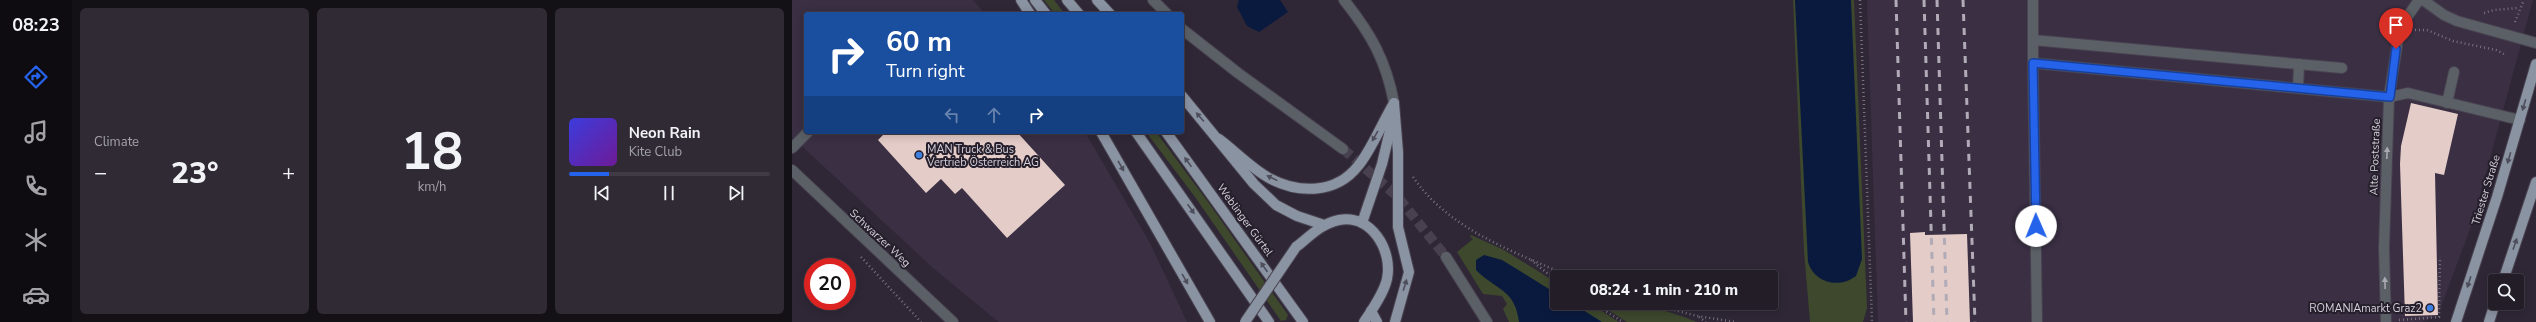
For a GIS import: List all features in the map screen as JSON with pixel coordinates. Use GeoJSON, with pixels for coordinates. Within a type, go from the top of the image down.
{"type":"FeatureCollection","features":[{"type":"Feature","properties":{"kind":"main road"},"geometry":{"type":"LineString","coordinates":[[1021,0],[1029,12]]}},
{"type":"Feature","properties":{"kind":"main road"},"geometry":{"type":"LineString","coordinates":[[1035,0],[1044,12]]}},
{"type":"Feature","properties":{"kind":"main road"},"geometry":{"type":"LineString","coordinates":[[1067,0],[1077,12]]}},
{"type":"Feature","properties":{"kind":"main road"},"geometry":{"type":"LineString","coordinates":[[1097,0],[1108,12]]}},
{"type":"Feature","properties":{"kind":"main road","name":"Triester Straße"},"geometry":{"type":"LineString","coordinates":[[2456,322],[2520,120],[2536,64]]}},
{"type":"Feature","properties":{"kind":"main road"},"geometry":{"type":"LineString","coordinates":[[1184,98],[1254,184],[1276,205],[1297,216],[1324,224]]}},
{"type":"Feature","properties":{"kind":"main road"},"geometry":{"type":"LineString","coordinates":[[1218,139],[1270,178],[1293,186],[1317,190],[1341,182],[1358,166],[1394,102]]}},
{"type":"Feature","properties":{"kind":"main road"},"geometry":{"type":"LineString","coordinates":[[1362,223],[1391,129],[1394,102]]}},
{"type":"Feature","properties":{"kind":"main road"},"geometry":{"type":"LineString","coordinates":[[1394,102],[1398,152],[1398,227],[1409,272],[1395,322]]}},
{"type":"Feature","properties":{"kind":"main road"},"geometry":{"type":"LineString","coordinates":[[1102,134],[1210,322]]}},
{"type":"Feature","properties":{"kind":"main road"},"geometry":{"type":"LineString","coordinates":[[1137,134],[1269,322]]}},
{"type":"Feature","properties":{"kind":"main road","name":"Weblinger Gürtel"},"geometry":{"type":"LineString","coordinates":[[1167,134],[1303,322]]}},
{"type":"Feature","properties":{"kind":"main road"},"geometry":{"type":"LineString","coordinates":[[2504,274],[2536,182]]}},
{"type":"Feature","properties":{"kind":"main road"},"geometry":{"type":"LineString","coordinates":[[1245,322],[1296,247],[1324,224],[1340,219],[1362,223],[1377,234],[1386,254],[1387,279],[1364,322]]}},
{"type":"Feature","properties":{"kind":"main road"},"geometry":{"type":"LineString","coordinates":[[2489,322],[2493,310]]}},
{"type":"Feature","properties":{"kind":"main road"},"geometry":{"type":"LineString","coordinates":[[1371,311],[1376,322]]}},
{"type":"Feature","properties":{"kind":"street"},"geometry":{"type":"LineString","coordinates":[[1153,0],[1165,12]]}},
{"type":"Feature","properties":{"kind":"street"},"geometry":{"type":"LineString","coordinates":[[1344,0],[1366,28],[1383,60],[1394,102]]}},
{"type":"Feature","properties":{"kind":"street"},"geometry":{"type":"LineString","coordinates":[[2033,0],[2037,322]]}},
{"type":"Feature","properties":{"kind":"street","name":"Alte Poststraße"},"geometry":{"type":"LineString","coordinates":[[2386,321],[2384,248],[2390,97],[2400,27],[2419,0]]}},
{"type":"Feature","properties":{"kind":"street"},"geometry":{"type":"LineString","coordinates":[[2423,0],[2444,15],[2476,26],[2536,43]]}},
{"type":"Feature","properties":{"kind":"street"},"geometry":{"type":"LineString","coordinates":[[1184,31],[1238,73],[1343,149]]}},
{"type":"Feature","properties":{"kind":"street"},"geometry":{"type":"LineString","coordinates":[[2033,40],[2342,68]]}},
{"type":"Feature","properties":{"kind":"street"},"geometry":{"type":"LineString","coordinates":[[2033,63],[2390,97],[2408,93],[2520,120]]}},
{"type":"Feature","properties":{"kind":"street"},"geometry":{"type":"LineString","coordinates":[[2298,88],[2299,64]]}},
{"type":"Feature","properties":{"kind":"street"},"geometry":{"type":"LineString","coordinates":[[2447,103],[2454,72]]}},
{"type":"Feature","properties":{"kind":"street"},"geometry":{"type":"LineString","coordinates":[[792,148],[806,134]]}},
{"type":"Feature","properties":{"kind":"street","name":"Schwarzer Weg"},"geometry":{"type":"LineString","coordinates":[[792,170],[865,241],[953,322]]}},
{"type":"Feature","properties":{"kind":"street"},"geometry":{"type":"LineString","coordinates":[[1446,257],[1486,322]]}},
{"type":"Feature","properties":{"kind":"path"},"geometry":{"type":"LineString","coordinates":[[1860,0],[1872,322]]}},
{"type":"Feature","properties":{"kind":"path"},"geometry":{"type":"LineString","coordinates":[[2518,12],[2524,0]]}},
{"type":"Feature","properties":{"kind":"path"},"geometry":{"type":"LineString","coordinates":[[2476,26],[2485,12],[2519,8]]}},
{"type":"Feature","properties":{"kind":"path"},"geometry":{"type":"LineString","coordinates":[[2419,30],[2427,30],[2453,41],[2496,50],[2506,55]]}},
{"type":"Feature","properties":{"kind":"path"},"geometry":{"type":"LineString","coordinates":[[1414,177],[1434,204],[1456,222],[1556,270]]}},
{"type":"Feature","properties":{"kind":"path"},"geometry":{"type":"LineString","coordinates":[[865,241],[861,257],[921,322]]}},
{"type":"Feature","properties":{"kind":"path"},"geometry":{"type":"LineString","coordinates":[[1527,257],[1550,275]]}},
{"type":"Feature","properties":{"kind":"path"},"geometry":{"type":"LineString","coordinates":[[2386,321],[2439,317],[2440,257]]}},
{"type":"Feature","properties":{"kind":"path"},"geometry":{"type":"LineString","coordinates":[[1604,310],[1623,322]]}},
{"type":"Feature","properties":{"kind":"path"},"geometry":{"type":"LineString","coordinates":[[1674,310],[1697,316],[1736,322]]}},
{"type":"Feature","properties":{"kind":"path"},"geometry":{"type":"LineString","coordinates":[[1697,316],[1706,322]]}},
{"type":"Feature","properties":{"kind":"shaded area"},"geometry":{"type":"Polygon","coordinates":[[[792,0],[973,0],[983,12],[804,12],[804,134],[1086,134],[1151,245],[1187,322],[999,322],[933,268],[792,137],[792,0]]]}},
{"type":"Feature","properties":{"kind":"shaded area"},"geometry":{"type":"Polygon","coordinates":[[[1867,0],[2533,0],[2473,221],[2438,315],[2422,322],[1878,322],[1867,0]]]}},
{"type":"Feature","properties":{"kind":"green space"},"geometry":{"type":"Polygon","coordinates":[[[1044,0],[1054,0],[1063,12],[1053,12],[1044,0]]]}},
{"type":"Feature","properties":{"kind":"green space"},"geometry":{"type":"Polygon","coordinates":[[[1793,0],[1854,0],[1867,308],[1863,322],[1810,322],[1804,251],[1793,0]]]}},
{"type":"Feature","properties":{"kind":"green space"},"geometry":{"type":"Polygon","coordinates":[[[1148,134],[1157,134],[1208,202],[1288,315],[1286,320],[1281,321],[1195,197],[1148,134]]]}},
{"type":"Feature","properties":{"kind":"green space"},"geometry":{"type":"Polygon","coordinates":[[[1471,235],[1504,250],[1550,279],[1550,310],[1600,310],[1619,322],[1509,322],[1503,309],[1507,304],[1502,296],[1483,294],[1457,252],[1473,239],[1470,237],[1471,235]]]}},
{"type":"Feature","properties":{"kind":"green space"},"geometry":{"type":"Polygon","coordinates":[[[1608,310],[1661,310],[1697,322],[1627,322],[1608,310]]]}},
{"type":"Feature","properties":{"kind":"water"},"geometry":{"type":"Polygon","coordinates":[[[1239,0],[1280,0],[1288,12],[1259,32],[1247,26],[1237,7],[1239,0]]]}},
{"type":"Feature","properties":{"kind":"water"},"geometry":{"type":"Polygon","coordinates":[[[1795,0],[1851,0],[1862,259],[1856,276],[1842,282],[1828,282],[1821,279],[1811,269],[1808,262],[1795,0]]]}},
{"type":"Feature","properties":{"kind":"water"},"geometry":{"type":"Polygon","coordinates":[[[1484,255],[1502,260],[1550,290],[1550,310],[1583,310],[1602,322],[1519,322],[1514,303],[1504,292],[1476,270],[1476,260],[1484,255]]]}},
{"type":"Feature","properties":{"kind":"building"},"geometry":{"type":"Polygon","coordinates":[[[2411,103],[2458,114],[2444,175],[2435,173],[2438,315],[2405,316],[2400,164],[2401,146],[2411,103]]]}},
{"type":"Feature","properties":{"kind":"building"},"geometry":{"type":"Polygon","coordinates":[[[884,134],[1019,134],[1065,185],[1007,238],[962,188],[955,194],[941,179],[926,193],[878,140],[884,134]]]}},
{"type":"Feature","properties":{"kind":"building"},"geometry":{"type":"Polygon","coordinates":[[[1925,232],[1925,235],[1967,234],[1970,322],[1913,322],[1910,233],[1925,232]]]}},
{"type":"Feature","properties":{"kind":"tunnel"},"geometry":{"type":"LineString","coordinates":[[1343,149],[1397,196],[1446,257]]}},
{"type":"Feature","properties":{"kind":"railway"},"geometry":{"type":"LineString","coordinates":[[1896,0],[1906,322]]}},
{"type":"Feature","properties":{"kind":"railway"},"geometry":{"type":"LineString","coordinates":[[1924,0],[1934,322]]}},
{"type":"Feature","properties":{"kind":"railway"},"geometry":{"type":"LineString","coordinates":[[1937,0],[1947,322]]}},
{"type":"Feature","properties":{"kind":"railway"},"geometry":{"type":"LineString","coordinates":[[1963,0],[1975,322]]}},
{"type":"Feature","properties":{"kind":"place","name":"MAN Truck & Bus Vertrieb Österreich AG"},"geometry":{"type":"Point","coordinates":[919,155]}},
{"type":"Feature","properties":{"kind":"place","name":"ROMANIAmarkt Graz2"},"geometry":{"type":"Point","coordinates":[2430,308]}},
{"type":"Feature","properties":{"kind":"route"},"geometry":{"type":"LineString","coordinates":[[2036,226],[2033,63],[2390,97],[2393,60],[2396,49]]}}]}
